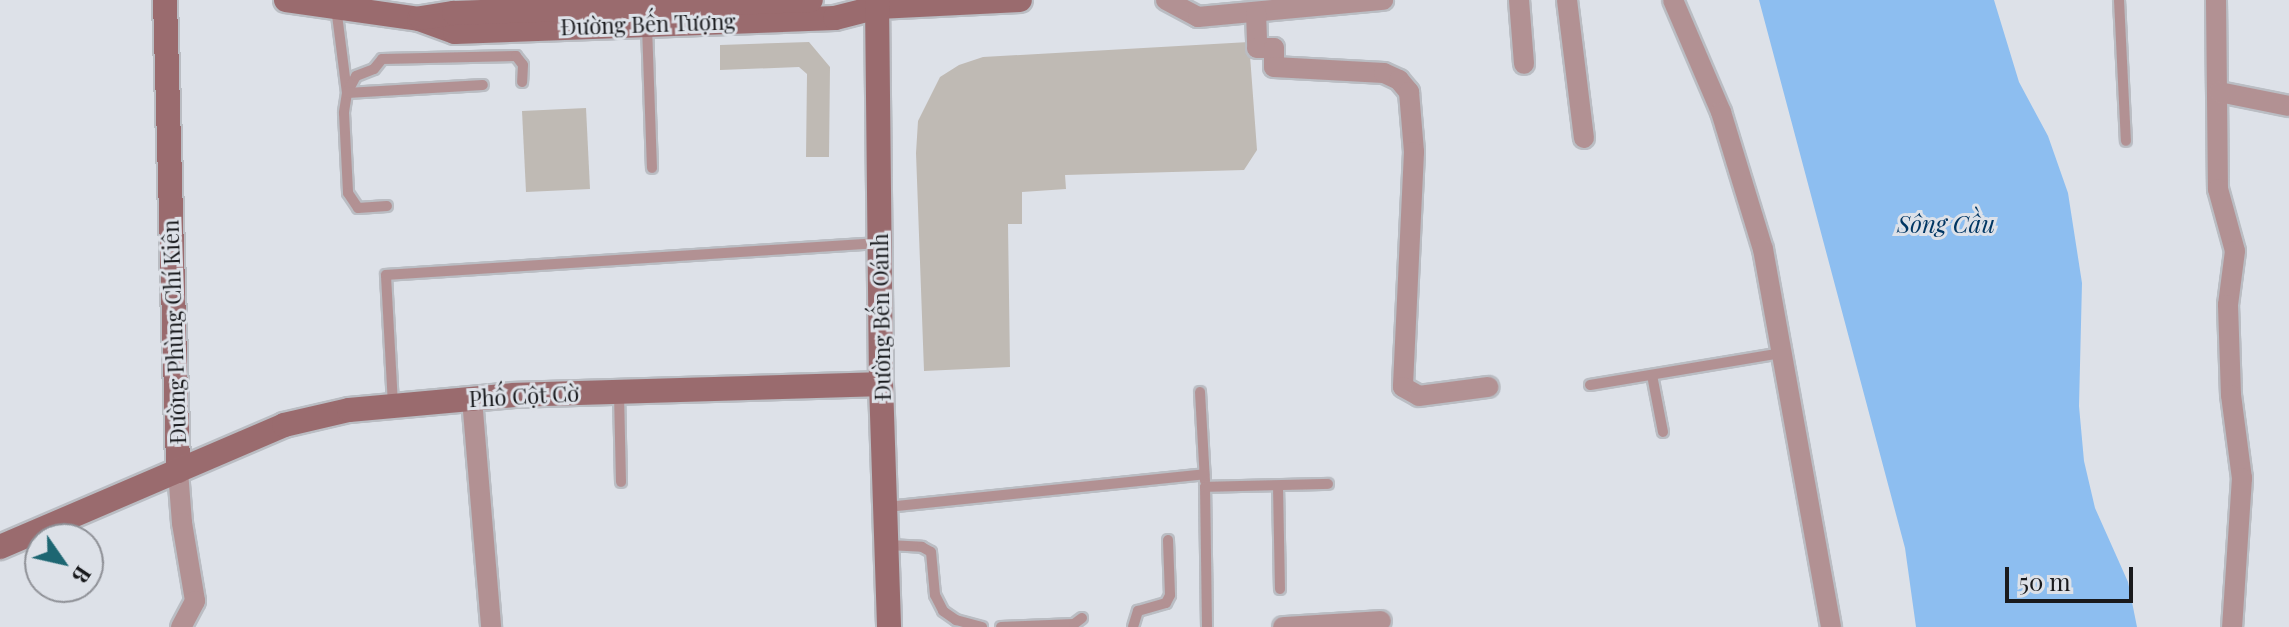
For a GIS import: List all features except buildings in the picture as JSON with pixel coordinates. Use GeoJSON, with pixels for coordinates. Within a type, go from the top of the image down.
{"type":"FeatureCollection","features":[{"type":"Feature","properties":{"kind":"street","name":"Đường Phùng Chí Kiên"},"geometry":{"type":"LineString","coordinates":[[0,547],[178,471],[165,0]]}},
{"type":"Feature","properties":{"kind":"street","name":"Đường Bến Tượng"},"geometry":{"type":"LineString","coordinates":[[286,0],[336,7],[454,13],[567,5],[835,18],[878,4]]}},
{"type":"Feature","properties":{"kind":"street","name":"Đường Bến Tượng"},"geometry":{"type":"LineString","coordinates":[[419,9],[455,32],[646,10],[811,0]]}},
{"type":"Feature","properties":{"kind":"street","name":"Đường Bến Tượng"},"geometry":{"type":"LineString","coordinates":[[839,0],[878,4],[1020,0]]}},
{"type":"Feature","properties":{"kind":"street"},"geometry":{"type":"LineString","coordinates":[[1166,0],[1198,17],[1383,0]]}},
{"type":"Feature","properties":{"kind":"street"},"geometry":{"type":"LineString","coordinates":[[1519,0],[1524,64]]}},
{"type":"Feature","properties":{"kind":"street"},"geometry":{"type":"LineString","coordinates":[[1567,0],[1584,138]]}},
{"type":"Feature","properties":{"kind":"street"},"geometry":{"type":"LineString","coordinates":[[1673,0],[1721,112],[1763,249],[1831,627]]}},
{"type":"Feature","properties":{"kind":"street"},"geometry":{"type":"LineString","coordinates":[[2216,0],[2218,189],[2235,251],[2228,305],[2231,395],[2242,478],[2232,627]]}},
{"type":"Feature","properties":{"kind":"street","name":"Đường Bến Oánh"},"geometry":{"type":"LineString","coordinates":[[878,4],[881,384],[889,627]]}},
{"type":"Feature","properties":{"kind":"street"},"geometry":{"type":"LineString","coordinates":[[1256,12],[1257,48],[1274,48],[1274,67],[1384,73],[1399,80],[1409,92],[1414,152],[1403,387],[1419,396],[1488,387]]}},
{"type":"Feature","properties":{"kind":"street"},"geometry":{"type":"LineString","coordinates":[[2219,92],[2289,106]]}},
{"type":"Feature","properties":{"kind":"street","name":"Phố Cột Cờ"},"geometry":{"type":"LineString","coordinates":[[178,471],[284,425],[349,410],[472,399],[881,384]]}},
{"type":"Feature","properties":{"kind":"street"},"geometry":{"type":"LineString","coordinates":[[472,399],[491,627]]}},
{"type":"Feature","properties":{"kind":"street"},"geometry":{"type":"LineString","coordinates":[[178,471],[182,523],[195,601],[181,627]]}},
{"type":"Feature","properties":{"kind":"street"},"geometry":{"type":"LineString","coordinates":[[1283,627],[1381,621]]}},
{"type":"Feature","properties":{"kind":"lane"},"geometry":{"type":"LineString","coordinates":[[2119,0],[2126,141]]}},
{"type":"Feature","properties":{"kind":"lane"},"geometry":{"type":"LineString","coordinates":[[336,7],[347,93],[344,113],[350,202],[358,208],[387,206]]}},
{"type":"Feature","properties":{"kind":"lane"},"geometry":{"type":"LineString","coordinates":[[646,10],[652,168]]}},
{"type":"Feature","properties":{"kind":"lane"},"geometry":{"type":"LineString","coordinates":[[347,93],[356,76],[374,69],[382,59],[516,56],[523,65],[522,82]]}},
{"type":"Feature","properties":{"kind":"lane"},"geometry":{"type":"LineString","coordinates":[[347,93],[483,85]]}},
{"type":"Feature","properties":{"kind":"lane"},"geometry":{"type":"LineString","coordinates":[[393,406],[386,275],[880,243]]}},
{"type":"Feature","properties":{"kind":"lane"},"geometry":{"type":"LineString","coordinates":[[1590,385],[1782,353]]}},
{"type":"Feature","properties":{"kind":"lane"},"geometry":{"type":"LineString","coordinates":[[1652,375],[1663,432]]}},
{"type":"Feature","properties":{"kind":"lane"},"geometry":{"type":"LineString","coordinates":[[619,392],[621,482]]}},
{"type":"Feature","properties":{"kind":"lane"},"geometry":{"type":"LineString","coordinates":[[1200,392],[1207,627]]}},
{"type":"Feature","properties":{"kind":"lane"},"geometry":{"type":"LineString","coordinates":[[885,507],[1204,474]]}},
{"type":"Feature","properties":{"kind":"lane"},"geometry":{"type":"LineString","coordinates":[[1205,487],[1328,484]]}},
{"type":"Feature","properties":{"kind":"lane"},"geometry":{"type":"LineString","coordinates":[[1278,486],[1280,589]]}},
{"type":"Feature","properties":{"kind":"lane"},"geometry":{"type":"LineString","coordinates":[[1133,627],[1138,611],[1166,603],[1170,595],[1168,540]]}},
{"type":"Feature","properties":{"kind":"lane"},"geometry":{"type":"LineString","coordinates":[[886,545],[922,547],[931,552],[935,595],[943,611],[956,620],[982,627]]}},
{"type":"Feature","properties":{"kind":"lane"},"geometry":{"type":"LineString","coordinates":[[1001,627],[1074,624],[1082,618]]}},
{"type":"Feature","properties":{"kind":"water","name":"Sông Cầu"},"geometry":{"type":"Polygon","coordinates":[[[1759,0],[1994,0],[2019,82],[2048,136],[2068,193],[2082,283],[2079,406],[2084,461],[2095,508],[2128,582],[2137,627],[1916,627],[1905,548],[1759,0]]]}}]}
